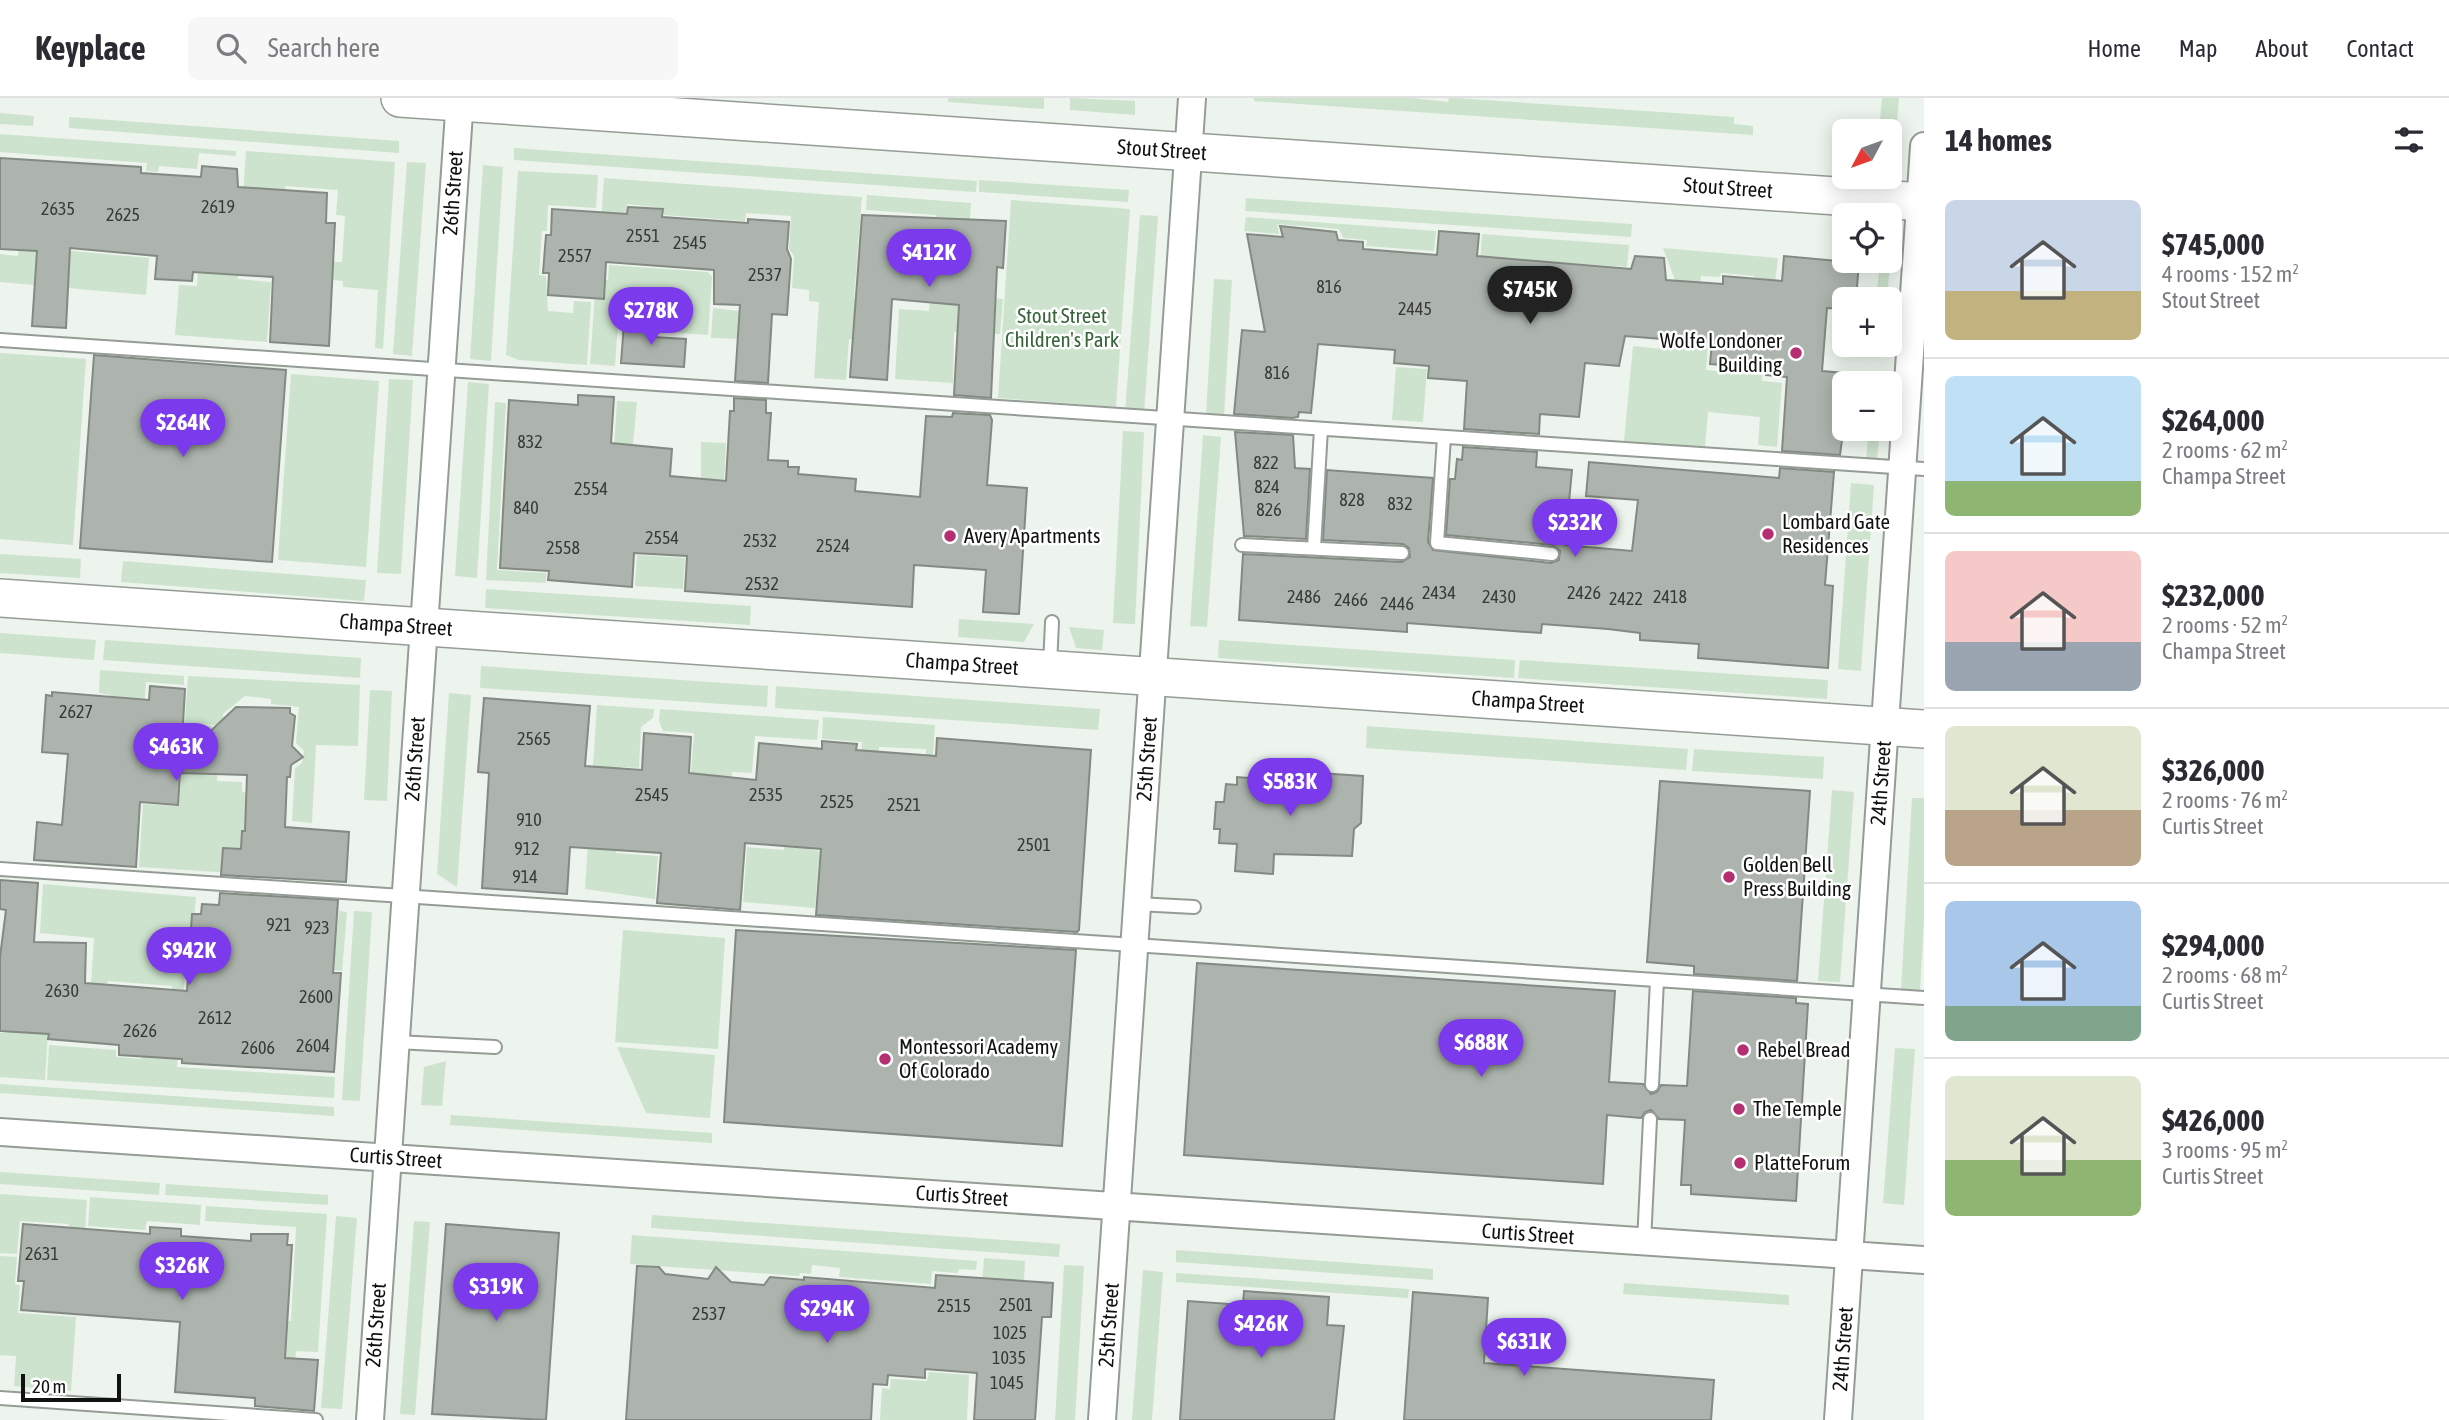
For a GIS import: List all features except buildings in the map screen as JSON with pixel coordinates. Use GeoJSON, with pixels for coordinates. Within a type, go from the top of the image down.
{"type":"FeatureCollection","features":[{"type":"Feature","properties":{"kind":"main road","name":"Stout Street"},"geometry":{"type":"LineString","coordinates":[[400,98],[1922,202]]}},
{"type":"Feature","properties":{"kind":"main road","name":"Champa Street"},"geometry":{"type":"LineString","coordinates":[[0,598],[1924,729]]}},
{"type":"Feature","properties":{"kind":"street","name":"25th Street"},"geometry":{"type":"LineString","coordinates":[[1102,1420],[1192,98]]}},
{"type":"Feature","properties":{"kind":"street","name":"26th Street"},"geometry":{"type":"LineString","coordinates":[[370,1420],[459,100]]}},
{"type":"Feature","properties":{"kind":"street","name":"24th Street"},"geometry":{"type":"LineString","coordinates":[[1839,1420],[1885,726],[1913,469],[1924,146]]}},
{"type":"Feature","properties":{"kind":"street","name":"Curtis Street"},"geometry":{"type":"LineString","coordinates":[[0,1132],[1924,1260]]}},
{"type":"Feature","properties":{"kind":"lane"},"geometry":{"type":"LineString","coordinates":[[0,340],[1913,469]]}},
{"type":"Feature","properties":{"kind":"lane"},"geometry":{"type":"LineString","coordinates":[[1314,548],[1321,429]]}},
{"type":"Feature","properties":{"kind":"lane"},"geometry":{"type":"LineString","coordinates":[[1444,437],[1437,543],[1552,554]]}},
{"type":"Feature","properties":{"kind":"lane"},"geometry":{"type":"LineString","coordinates":[[1242,545],[1402,553]]}},
{"type":"Feature","properties":{"kind":"lane"},"geometry":{"type":"LineString","coordinates":[[1049,670],[1052,622]]}},
{"type":"Feature","properties":{"kind":"lane"},"geometry":{"type":"LineString","coordinates":[[0,869],[1924,998]]}},
{"type":"Feature","properties":{"kind":"lane"},"geometry":{"type":"LineString","coordinates":[[1137,904],[1194,907]]}},
{"type":"Feature","properties":{"kind":"lane"},"geometry":{"type":"LineString","coordinates":[[1652,1085],[1657,979]]}},
{"type":"Feature","properties":{"kind":"lane"},"geometry":{"type":"LineString","coordinates":[[396,1042],[495,1047]]}},
{"type":"Feature","properties":{"kind":"lane"},"geometry":{"type":"LineString","coordinates":[[1644,1241],[1650,1119]]}},
{"type":"Feature","properties":{"kind":"lane"},"geometry":{"type":"LineString","coordinates":[[0,1398],[316,1420]]}},
{"type":"Feature","properties":{"kind":"green space"},"geometry":{"type":"Polygon","coordinates":[[[948,98],[1044,98],[1044,109],[948,102],[948,98]]]}},
{"type":"Feature","properties":{"kind":"green space"},"geometry":{"type":"Polygon","coordinates":[[[1070,98],[1135,101],[1135,115],[1070,110],[1070,98]]]}},
{"type":"Feature","properties":{"kind":"green space"},"geometry":{"type":"Polygon","coordinates":[[[1254,98],[1412,98],[1448,102],[1449,98],[1456,98],[1734,117],[1734,124],[1753,126],[1753,135],[1254,101],[1254,98]]]}},
{"type":"Feature","properties":{"kind":"green space"},"geometry":{"type":"Polygon","coordinates":[[[1882,98],[1899,98],[1897,119],[1880,119],[1882,98]]]}},
{"type":"Feature","properties":{"kind":"green space"},"geometry":{"type":"Polygon","coordinates":[[[0,113],[34,116],[33,126],[0,124],[0,113]]]}},
{"type":"Feature","properties":{"kind":"green space"},"geometry":{"type":"Polygon","coordinates":[[[69,117],[399,141],[399,153],[69,128],[69,117]]]}},
{"type":"Feature","properties":{"kind":"green space"},"geometry":{"type":"Polygon","coordinates":[[[0,134],[236,151],[236,156],[199,153],[197,169],[159,166],[158,172],[146,171],[147,163],[0,152],[0,134]]]}},
{"type":"Feature","properties":{"kind":"green space"},"geometry":{"type":"Polygon","coordinates":[[[514,148],[977,181],[976,192],[514,160],[514,148]]]}},
{"type":"Feature","properties":{"kind":"green space"},"geometry":{"type":"Polygon","coordinates":[[[246,151],[395,162],[383,349],[375,348],[378,290],[343,287],[343,281],[332,280],[333,262],[342,262],[345,216],[336,215],[338,190],[285,186],[283,216],[240,239],[246,151]]]}},
{"type":"Feature","properties":{"kind":"green space"},"geometry":{"type":"Polygon","coordinates":[[[407,162],[426,163],[412,356],[393,354],[407,162]]]}},
{"type":"Feature","properties":{"kind":"green space"},"geometry":{"type":"Polygon","coordinates":[[[483,165],[503,167],[491,361],[470,359],[483,165]]]}},
{"type":"Feature","properties":{"kind":"green space"},"geometry":{"type":"Polygon","coordinates":[[[518,171],[598,175],[596,208],[548,205],[547,231],[542,231],[539,275],[546,276],[548,311],[573,313],[574,301],[591,302],[587,365],[519,360],[506,355],[518,171]]]}},
{"type":"Feature","properties":{"kind":"green space"},"geometry":{"type":"Polygon","coordinates":[[[604,178],[862,197],[854,298],[893,301],[889,342],[849,339],[846,380],[814,378],[819,302],[809,301],[809,290],[792,288],[794,256],[789,249],[791,216],[746,213],[745,221],[664,215],[664,208],[627,204],[622,262],[600,236],[604,178]]]}},
{"type":"Feature","properties":{"kind":"green space"},"geometry":{"type":"Polygon","coordinates":[[[979,180],[1129,190],[1128,202],[979,192],[979,180]]]}},
{"type":"Feature","properties":{"kind":"green space"},"geometry":{"type":"Polygon","coordinates":[[[867,195],[971,203],[965,296],[1003,299],[1000,334],[954,332],[953,383],[895,379],[899,309],[929,311],[936,215],[866,210],[867,195]]]}},
{"type":"Feature","properties":{"kind":"green space"},"geometry":{"type":"Polygon","coordinates":[[[1246,198],[1632,224],[1631,237],[1245,211],[1246,198]]]}},
{"type":"Feature","properties":{"kind":"green space","name":"Stout Street Children's Park"},"geometry":{"type":"Polygon","coordinates":[[[1011,200],[1130,209],[1116,407],[998,398],[1011,200]]]}},
{"type":"Feature","properties":{"kind":"green space"},"geometry":{"type":"Polygon","coordinates":[[[1140,215],[1158,216],[1144,413],[1125,412],[1140,215]]]}},
{"type":"Feature","properties":{"kind":"green space"},"geometry":{"type":"Polygon","coordinates":[[[1246,217],[1436,231],[1434,251],[1366,246],[1367,240],[1343,238],[1339,229],[1277,224],[1279,234],[1244,231],[1246,217]]]}},
{"type":"Feature","properties":{"kind":"green space"},"geometry":{"type":"Polygon","coordinates":[[[1482,234],[1629,245],[1627,267],[1515,259],[1513,266],[1480,263],[1482,234]]]}},
{"type":"Feature","properties":{"kind":"green space"},"geometry":{"type":"Polygon","coordinates":[[[200,240],[241,243],[238,279],[271,282],[267,342],[175,335],[179,285],[197,286],[200,240]]]}},
{"type":"Feature","properties":{"kind":"green space"},"geometry":{"type":"Polygon","coordinates":[[[19,246],[149,258],[146,295],[0,282],[0,254],[18,256],[19,246]]]}},
{"type":"Feature","properties":{"kind":"green space"},"geometry":{"type":"Polygon","coordinates":[[[1663,248],[1778,258],[1775,283],[1755,281],[1754,276],[1721,273],[1720,277],[1701,276],[1695,344],[1708,345],[1706,370],[1762,375],[1762,381],[1782,383],[1777,447],[1758,445],[1760,417],[1708,412],[1705,448],[1624,441],[1633,346],[1672,350],[1677,286],[1663,248]]]}},
{"type":"Feature","properties":{"kind":"green space"},"geometry":{"type":"Polygon","coordinates":[[[609,265],[708,272],[712,277],[708,335],[654,331],[656,314],[619,311],[615,366],[590,364],[596,279],[608,280],[609,265]]]}},
{"type":"Feature","properties":{"kind":"green space"},"geometry":{"type":"Polygon","coordinates":[[[1879,273],[1889,273],[1888,287],[1877,287],[1879,273]]]}},
{"type":"Feature","properties":{"kind":"green space"},"geometry":{"type":"Polygon","coordinates":[[[1214,279],[1232,280],[1224,416],[1206,415],[1214,279]]]}},
{"type":"Feature","properties":{"kind":"green space"},"geometry":{"type":"Polygon","coordinates":[[[713,308],[740,311],[739,326],[770,340],[711,338],[713,308]]]}},
{"type":"Feature","properties":{"kind":"green space"},"geometry":{"type":"Polygon","coordinates":[[[0,353],[86,359],[73,545],[0,539],[0,353]]]}},
{"type":"Feature","properties":{"kind":"green space"},"geometry":{"type":"Polygon","coordinates":[[[1396,367],[1427,369],[1423,422],[1392,420],[1396,367]]]}},
{"type":"Feature","properties":{"kind":"green space"},"geometry":{"type":"Polygon","coordinates":[[[291,374],[379,381],[366,567],[278,560],[291,374]]]}},
{"type":"Feature","properties":{"kind":"green space"},"geometry":{"type":"Polygon","coordinates":[[[389,379],[413,380],[401,574],[377,573],[389,379]]]}},
{"type":"Feature","properties":{"kind":"green space"},"geometry":{"type":"Polygon","coordinates":[[[468,382],[489,384],[477,578],[455,576],[468,382]]]}},
{"type":"Feature","properties":{"kind":"green space"},"geometry":{"type":"Polygon","coordinates":[[[617,401],[637,402],[633,444],[637,445],[637,451],[611,497],[617,401]]]}},
{"type":"Feature","properties":{"kind":"green space"},"geometry":{"type":"Polygon","coordinates":[[[495,402],[506,403],[497,570],[546,573],[546,583],[486,580],[495,402]]]}},
{"type":"Feature","properties":{"kind":"green space"},"geometry":{"type":"Polygon","coordinates":[[[1123,431],[1144,432],[1135,624],[1113,623],[1123,431]]]}},
{"type":"Feature","properties":{"kind":"green space"},"geometry":{"type":"Polygon","coordinates":[[[1203,435],[1221,437],[1207,627],[1190,626],[1203,435]]]}},
{"type":"Feature","properties":{"kind":"green space"},"geometry":{"type":"Polygon","coordinates":[[[1868,441],[1879,441],[1877,460],[1866,459],[1868,441]]]}},
{"type":"Feature","properties":{"kind":"green space"},"geometry":{"type":"Polygon","coordinates":[[[701,442],[726,443],[723,505],[701,498],[701,442]]]}},
{"type":"Feature","properties":{"kind":"green space"},"geometry":{"type":"Polygon","coordinates":[[[1851,483],[1874,485],[1861,671],[1838,669],[1851,483]]]}},
{"type":"Feature","properties":{"kind":"green space"},"geometry":{"type":"Polygon","coordinates":[[[0,554],[81,559],[80,578],[0,573],[0,554]]]}},
{"type":"Feature","properties":{"kind":"green space"},"geometry":{"type":"Polygon","coordinates":[[[637,555],[685,558],[683,589],[635,586],[637,555]]]}},
{"type":"Feature","properties":{"kind":"green space"},"geometry":{"type":"Polygon","coordinates":[[[123,561],[366,580],[364,601],[121,582],[123,561]]]}},
{"type":"Feature","properties":{"kind":"green space"},"geometry":{"type":"Polygon","coordinates":[[[486,589],[751,606],[750,625],[485,608],[486,589]]]}},
{"type":"Feature","properties":{"kind":"green space"},"geometry":{"type":"Polygon","coordinates":[[[959,619],[1034,624],[1024,642],[958,637],[959,619]]]}},
{"type":"Feature","properties":{"kind":"green space"},"geometry":{"type":"Polygon","coordinates":[[[1069,627],[1104,630],[1102,650],[1076,648],[1069,627]]]}},
{"type":"Feature","properties":{"kind":"green space"},"geometry":{"type":"Polygon","coordinates":[[[0,633],[96,640],[94,660],[0,653],[0,633]]]}},
{"type":"Feature","properties":{"kind":"green space"},"geometry":{"type":"Polygon","coordinates":[[[105,640],[361,658],[360,678],[103,660],[105,640]]]}},
{"type":"Feature","properties":{"kind":"green space"},"geometry":{"type":"Polygon","coordinates":[[[1219,640],[1515,660],[1514,678],[1218,658],[1219,640]]]}},
{"type":"Feature","properties":{"kind":"green space"},"geometry":{"type":"Polygon","coordinates":[[[1520,660],[1828,680],[1827,699],[1518,678],[1520,660]]]}},
{"type":"Feature","properties":{"kind":"green space"},"geometry":{"type":"Polygon","coordinates":[[[481,666],[768,686],[767,707],[480,688],[481,666]]]}},
{"type":"Feature","properties":{"kind":"green space"},"geometry":{"type":"Polygon","coordinates":[[[100,670],[184,676],[184,685],[146,682],[136,828],[108,731],[110,695],[99,693],[100,670]]]}},
{"type":"Feature","properties":{"kind":"green space"},"geometry":{"type":"Polygon","coordinates":[[[188,676],[360,685],[358,746],[316,745],[312,823],[292,821],[295,768],[302,763],[304,751],[296,743],[299,707],[271,704],[271,699],[245,696],[223,714],[223,725],[192,724],[212,726],[210,752],[219,753],[217,781],[242,782],[242,792],[253,793],[280,876],[139,867],[143,804],[179,806],[188,676]]]}},
{"type":"Feature","properties":{"kind":"green space"},"geometry":{"type":"Polygon","coordinates":[[[776,686],[1100,709],[1098,730],[775,708],[776,686]]]}},
{"type":"Feature","properties":{"kind":"green space"},"geometry":{"type":"Polygon","coordinates":[[[370,690],[392,691],[387,801],[364,800],[370,690]]]}},
{"type":"Feature","properties":{"kind":"green space"},"geometry":{"type":"Polygon","coordinates":[[[449,693],[471,695],[457,887],[437,874],[449,693]]]}},
{"type":"Feature","properties":{"kind":"green space"},"geometry":{"type":"Polygon","coordinates":[[[597,705],[654,709],[653,718],[641,727],[639,768],[622,767],[616,853],[658,856],[655,899],[585,889],[597,705]]]}},
{"type":"Feature","properties":{"kind":"green space"},"geometry":{"type":"Polygon","coordinates":[[[660,709],[819,720],[817,740],[755,736],[752,773],[732,772],[729,808],[689,800],[694,733],[663,731],[659,721],[660,709]]]}},
{"type":"Feature","properties":{"kind":"green space"},"geometry":{"type":"Polygon","coordinates":[[[823,717],[935,725],[932,770],[925,770],[926,749],[879,747],[869,909],[851,908],[862,742],[822,739],[823,717]]]}},
{"type":"Feature","properties":{"kind":"green space"},"geometry":{"type":"Polygon","coordinates":[[[1367,726],[1688,749],[1686,770],[1366,748],[1367,726]]]}},
{"type":"Feature","properties":{"kind":"green space"},"geometry":{"type":"Polygon","coordinates":[[[807,746],[819,747],[811,850],[820,851],[815,908],[743,902],[747,847],[784,850],[787,819],[801,820],[807,746]]]}},
{"type":"Feature","properties":{"kind":"green space"},"geometry":{"type":"Polygon","coordinates":[[[1694,749],[1824,757],[1823,779],[1692,771],[1694,749]]]}},
{"type":"Feature","properties":{"kind":"green space"},"geometry":{"type":"Polygon","coordinates":[[[1832,790],[1854,792],[1840,982],[1818,981],[1832,790]]]}},
{"type":"Feature","properties":{"kind":"green space"},"geometry":{"type":"Polygon","coordinates":[[[1912,798],[1924,798],[1924,921],[1920,990],[1901,989],[1912,798]]]}},
{"type":"Feature","properties":{"kind":"green space"},"geometry":{"type":"Polygon","coordinates":[[[43,884],[196,897],[192,940],[228,968],[186,964],[178,1050],[171,1008],[172,986],[108,981],[106,986],[91,985],[94,938],[40,933],[43,884]]]}},
{"type":"Feature","properties":{"kind":"green space"},"geometry":{"type":"Polygon","coordinates":[[[339,911],[347,912],[342,971],[292,967],[236,946],[335,953],[339,911]]]}},
{"type":"Feature","properties":{"kind":"green space"},"geometry":{"type":"Polygon","coordinates":[[[354,911],[372,912],[360,1101],[342,1100],[354,911]]]}},
{"type":"Feature","properties":{"kind":"green space"},"geometry":{"type":"Polygon","coordinates":[[[623,930],[725,938],[718,1049],[615,1042],[623,930]]]}},
{"type":"Feature","properties":{"kind":"green space"},"geometry":{"type":"Polygon","coordinates":[[[8,1012],[48,1032],[45,1080],[0,1077],[0,1033],[6,1033],[8,1012]]]}},
{"type":"Feature","properties":{"kind":"green space"},"geometry":{"type":"Polygon","coordinates":[[[49,1045],[116,1050],[116,1057],[141,1059],[142,1051],[178,1054],[177,1067],[335,1077],[334,1098],[47,1080],[49,1045]]]}},
{"type":"Feature","properties":{"kind":"green space"},"geometry":{"type":"Polygon","coordinates":[[[617,1047],[715,1055],[710,1118],[646,1113],[617,1047]]]}},
{"type":"Feature","properties":{"kind":"green space"},"geometry":{"type":"Polygon","coordinates":[[[1895,1048],[1915,1049],[1904,1205],[1883,1203],[1895,1048]]]}},
{"type":"Feature","properties":{"kind":"green space"},"geometry":{"type":"Polygon","coordinates":[[[446,1061],[442,1106],[421,1105],[424,1067],[446,1061]]]}},
{"type":"Feature","properties":{"kind":"green space"},"geometry":{"type":"Polygon","coordinates":[[[0,1084],[334,1107],[334,1116],[0,1093],[0,1084]]]}},
{"type":"Feature","properties":{"kind":"green space"},"geometry":{"type":"Polygon","coordinates":[[[451,1115],[712,1133],[712,1143],[450,1125],[451,1115]]]}},
{"type":"Feature","properties":{"kind":"green space"},"geometry":{"type":"Polygon","coordinates":[[[0,1172],[160,1183],[159,1195],[0,1184],[0,1172]]]}},
{"type":"Feature","properties":{"kind":"green space"},"geometry":{"type":"Polygon","coordinates":[[[166,1184],[328,1195],[328,1205],[165,1195],[166,1184]]]}},
{"type":"Feature","properties":{"kind":"green space"},"geometry":{"type":"Polygon","coordinates":[[[0,1194],[87,1200],[80,1311],[64,1310],[69,1224],[20,1221],[17,1254],[0,1253],[0,1194]]]}},
{"type":"Feature","properties":{"kind":"green space"},"geometry":{"type":"Polygon","coordinates":[[[90,1197],[201,1205],[200,1225],[147,1221],[145,1230],[88,1226],[90,1197]]]}},
{"type":"Feature","properties":{"kind":"green space"},"geometry":{"type":"Polygon","coordinates":[[[206,1206],[327,1214],[318,1352],[296,1351],[295,1363],[253,1360],[276,1321],[291,1321],[296,1227],[205,1221],[206,1206]]]}},
{"type":"Feature","properties":{"kind":"green space"},"geometry":{"type":"Polygon","coordinates":[[[652,1215],[1060,1244],[1059,1257],[651,1228],[652,1215]]]}},
{"type":"Feature","properties":{"kind":"green space"},"geometry":{"type":"Polygon","coordinates":[[[336,1216],[357,1218],[342,1409],[321,1408],[336,1216]]]}},
{"type":"Feature","properties":{"kind":"green space"},"geometry":{"type":"Polygon","coordinates":[[[414,1221],[430,1222],[415,1415],[400,1414],[414,1221]]]}},
{"type":"Feature","properties":{"kind":"green space"},"geometry":{"type":"Polygon","coordinates":[[[632,1235],[977,1261],[976,1270],[959,1269],[958,1273],[932,1271],[931,1284],[839,1277],[840,1268],[812,1265],[811,1274],[800,1273],[799,1276],[630,1264],[632,1235]]]}},
{"type":"Feature","properties":{"kind":"green space"},"geometry":{"type":"Polygon","coordinates":[[[1176,1250],[1433,1269],[1433,1280],[1176,1262],[1176,1250]]]}},
{"type":"Feature","properties":{"kind":"green space"},"geometry":{"type":"Polygon","coordinates":[[[0,1256],[17,1257],[15,1284],[20,1285],[18,1313],[76,1317],[71,1391],[14,1386],[16,1356],[0,1355],[0,1256]]]}},
{"type":"Feature","properties":{"kind":"green space"},"geometry":{"type":"Polygon","coordinates":[[[984,1258],[1025,1261],[1024,1281],[1017,1280],[1012,1286],[982,1283],[984,1258]]]}},
{"type":"Feature","properties":{"kind":"green space"},"geometry":{"type":"Polygon","coordinates":[[[1064,1265],[1084,1266],[1075,1420],[1055,1420],[1064,1265]]]}},
{"type":"Feature","properties":{"kind":"green space"},"geometry":{"type":"Polygon","coordinates":[[[1143,1270],[1163,1272],[1152,1420],[1132,1420],[1143,1270]]]}},
{"type":"Feature","properties":{"kind":"green space"},"geometry":{"type":"Polygon","coordinates":[[[1176,1273],[1409,1289],[1408,1298],[1176,1282],[1176,1273]]]}},
{"type":"Feature","properties":{"kind":"green space"},"geometry":{"type":"Polygon","coordinates":[[[1624,1283],[1789,1295],[1789,1305],[1623,1294],[1624,1283]]]}},
{"type":"Feature","properties":{"kind":"green space"},"geometry":{"type":"Polygon","coordinates":[[[929,1372],[969,1375],[967,1420],[880,1420],[882,1388],[890,1389],[891,1379],[927,1381],[929,1372]]]}},
{"type":"Feature","properties":{"kind":"place","name":"Wolfe Londoner Building"},"geometry":{"type":"Point","coordinates":[1796,353]}},
{"type":"Feature","properties":{"kind":"place","name":"Lombard Gate Residences"},"geometry":{"type":"Point","coordinates":[1768,534]}},
{"type":"Feature","properties":{"kind":"place","name":"Avery Apartments"},"geometry":{"type":"Point","coordinates":[950,536]}},
{"type":"Feature","properties":{"kind":"place","name":"Golden Bell Press Building"},"geometry":{"type":"Point","coordinates":[1729,877]}},
{"type":"Feature","properties":{"kind":"place","name":"Rebel Bread"},"geometry":{"type":"Point","coordinates":[1743,1050]}},
{"type":"Feature","properties":{"kind":"place","name":"Montessori Academy Of Colorado"},"geometry":{"type":"Point","coordinates":[885,1059]}},
{"type":"Feature","properties":{"kind":"place","name":"The Temple"},"geometry":{"type":"Point","coordinates":[1739,1109]}},
{"type":"Feature","properties":{"kind":"place","name":"PlatteForum"},"geometry":{"type":"Point","coordinates":[1740,1163]}}]}
